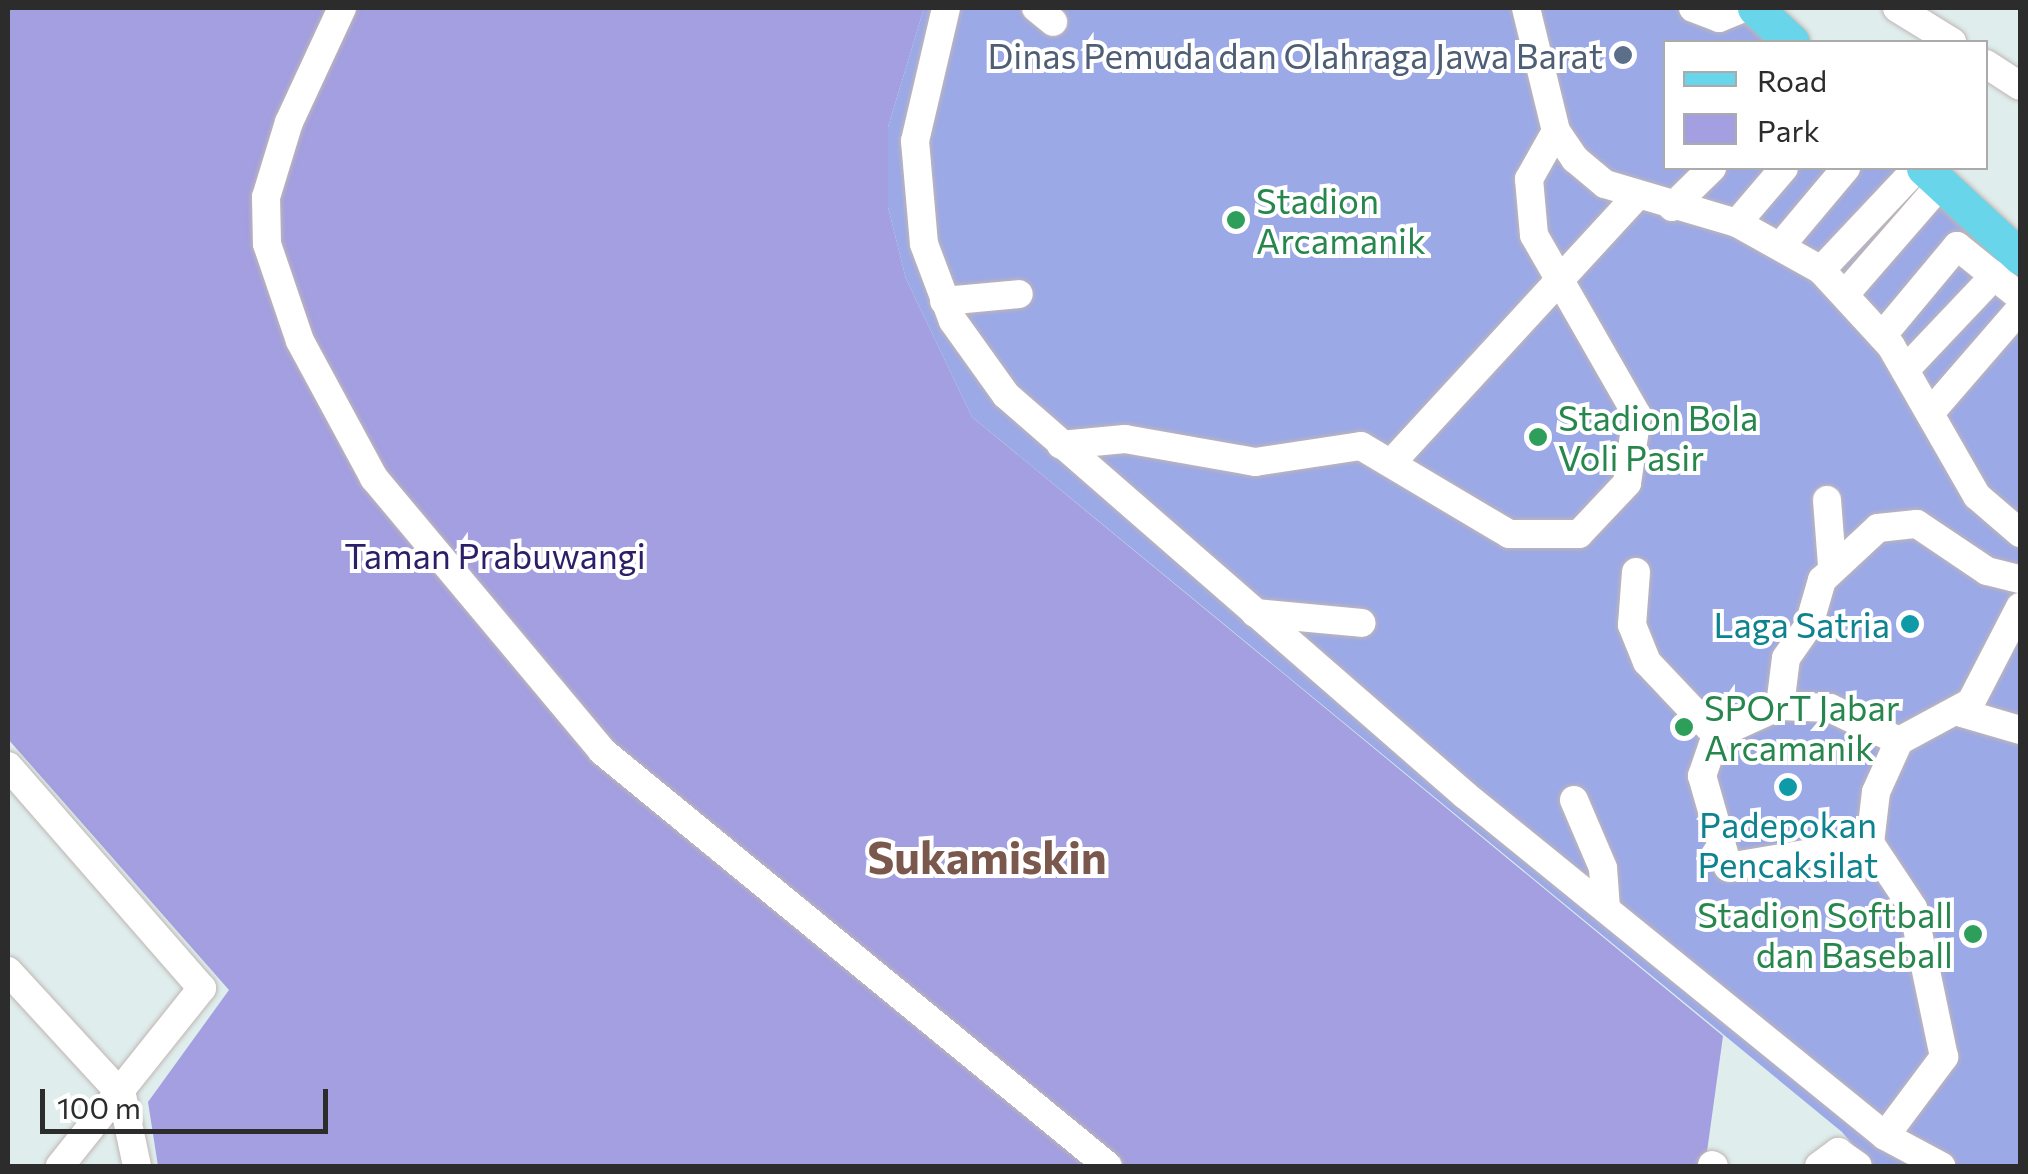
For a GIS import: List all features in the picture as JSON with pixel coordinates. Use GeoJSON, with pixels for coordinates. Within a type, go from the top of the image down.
{"type":"FeatureCollection","features":[{"type":"Feature","properties":{"kind":"main road"},"geometry":{"type":"LineString","coordinates":[[1755,8],[1790,40]]}},
{"type":"Feature","properties":{"kind":"main road"},"geometry":{"type":"LineString","coordinates":[[1927,173],[2008,266]]}},
{"type":"Feature","properties":{"kind":"street"},"geometry":{"type":"LineString","coordinates":[[342,8],[288,122],[266,196],[267,244],[300,341],[374,478],[602,751],[1108,1166]]}},
{"type":"Feature","properties":{"kind":"street"},"geometry":{"type":"LineString","coordinates":[[946,8],[915,141],[924,244],[944,301],[975,358],[1061,446],[1606,910],[1884,1136],[1941,1166]]}},
{"type":"Feature","properties":{"kind":"street"},"geometry":{"type":"LineString","coordinates":[[1526,8],[1556,131],[1606,184],[1672,207],[1738,223],[1783,244],[1822,270],[1847,292],[1882,336],[1977,496],[2020,533]]}},
{"type":"Feature","properties":{"kind":"street"},"geometry":{"type":"LineString","coordinates":[[1693,8],[1719,18],[1744,8]]}},
{"type":"Feature","properties":{"kind":"street"},"geometry":{"type":"LineString","coordinates":[[1897,8],[1949,40]]}},
{"type":"Feature","properties":{"kind":"street"},"geometry":{"type":"LineString","coordinates":[[1988,65],[2020,86]]}},
{"type":"Feature","properties":{"kind":"street"},"geometry":{"type":"LineString","coordinates":[[1061,446],[1124,439],[1255,462],[1346,445],[1394,460],[1509,534],[1562,539],[1596,521],[1627,483],[1637,415],[1622,374],[1556,285],[1528,209],[1532,166],[1556,131]]}},
{"type":"Feature","properties":{"kind":"street"},"geometry":{"type":"LineString","coordinates":[[1672,207],[1710,170]]}},
{"type":"Feature","properties":{"kind":"street"},"geometry":{"type":"LineString","coordinates":[[1738,223],[1782,170]]}},
{"type":"Feature","properties":{"kind":"street"},"geometry":{"type":"LineString","coordinates":[[1783,244],[1844,170]]}},
{"type":"Feature","properties":{"kind":"street"},"geometry":{"type":"LineString","coordinates":[[1822,270],[1927,173]]}},
{"type":"Feature","properties":{"kind":"street"},"geometry":{"type":"LineString","coordinates":[[1847,292],[1927,173]]}},
{"type":"Feature","properties":{"kind":"street"},"geometry":{"type":"LineString","coordinates":[[1394,460],[1637,196]]}},
{"type":"Feature","properties":{"kind":"street"},"geometry":{"type":"LineString","coordinates":[[1882,336],[1956,246],[2008,266],[2020,297]]}},
{"type":"Feature","properties":{"kind":"street"},"geometry":{"type":"LineString","coordinates":[[1905,370],[2008,266]]}},
{"type":"Feature","properties":{"kind":"street"},"geometry":{"type":"LineString","coordinates":[[944,301],[1019,294]]}},
{"type":"Feature","properties":{"kind":"street"},"geometry":{"type":"LineString","coordinates":[[1930,413],[2020,309]]}},
{"type":"Feature","properties":{"kind":"street"},"geometry":{"type":"LineString","coordinates":[[1827,500],[1832,565]]}},
{"type":"Feature","properties":{"kind":"street"},"geometry":{"type":"LineString","coordinates":[[1780,706],[1786,658],[1832,565],[1878,528],[1906,522],[1987,571],[2020,578]]}},
{"type":"Feature","properties":{"kind":"street"},"geometry":{"type":"LineString","coordinates":[[1884,1136],[1944,1057],[1913,908],[1870,843],[1876,792],[1899,741],[1962,713],[2016,613],[1987,571]]}},
{"type":"Feature","properties":{"kind":"street"},"geometry":{"type":"LineString","coordinates":[[1636,572],[1632,625],[1647,662],[1716,734]]}},
{"type":"Feature","properties":{"kind":"street"},"geometry":{"type":"LineString","coordinates":[[1255,613],[1362,623]]}},
{"type":"Feature","properties":{"kind":"street"},"geometry":{"type":"LineString","coordinates":[[1716,734],[1780,706],[1830,708],[1899,741]]}},
{"type":"Feature","properties":{"kind":"street"},"geometry":{"type":"LineString","coordinates":[[1962,713],[2020,730]]}},
{"type":"Feature","properties":{"kind":"street"},"geometry":{"type":"LineString","coordinates":[[1716,734],[1702,786],[1728,867],[1870,843]]}},
{"type":"Feature","properties":{"kind":"street"},"geometry":{"type":"LineString","coordinates":[[8,766],[202,984],[122,1095],[60,1166]]}},
{"type":"Feature","properties":{"kind":"street"},"geometry":{"type":"LineString","coordinates":[[1574,800],[1603,868],[1606,910]]}},
{"type":"Feature","properties":{"kind":"street"},"geometry":{"type":"LineString","coordinates":[[8,971],[122,1095],[137,1166]]}},
{"type":"Feature","properties":{"kind":"street"},"geometry":{"type":"LineString","coordinates":[[1819,1166],[1838,1152],[1858,1166]]}},
{"type":"Feature","properties":{"kind":"green space","name":"Taman Prabuwangi"},"geometry":{"type":"Polygon","coordinates":[[[8,8],[924,8],[888,127],[888,207],[906,279],[972,417],[1723,1036],[1705,1166],[158,1166],[148,1102],[229,990],[8,739],[8,8]]]}},
{"type":"Feature","properties":{"kind":"shaded area","name":"SPOrT Jabar Arcamanik"},"geometry":{"type":"Polygon","coordinates":[[[924,8],[1738,8],[1772,40],[1663,40],[1663,170],[1908,170],[2020,276],[2020,1166],[1871,1166],[1842,1132],[972,417],[906,279],[888,207],[888,127],[924,8]]]}},
{"type":"Feature","properties":{"kind":"place","name":"Dinas Pemuda dan Olahraga Jawa Barat"},"geometry":{"type":"Point","coordinates":[1623,55]}},
{"type":"Feature","properties":{"kind":"place","name":"Stadion Arcamanik"},"geometry":{"type":"Point","coordinates":[1236,220]}},
{"type":"Feature","properties":{"kind":"place","name":"Stadion Bola Voli Pasir"},"geometry":{"type":"Point","coordinates":[1538,437]}},
{"type":"Feature","properties":{"kind":"place","name":"Laga Satria"},"geometry":{"type":"Point","coordinates":[1910,624]}},
{"type":"Feature","properties":{"kind":"place","name":"SPOrT Jabar Arcamanik"},"geometry":{"type":"Point","coordinates":[1684,727]}},
{"type":"Feature","properties":{"kind":"place","name":"Padepokan Pencaksilat"},"geometry":{"type":"Point","coordinates":[1788,787]}},
{"type":"Feature","properties":{"kind":"place","name":"Stadion Softball dan Baseball"},"geometry":{"type":"Point","coordinates":[1973,934]}},
{"type":"Feature","properties":{"kind":"district","name":"Sukamiskin"},"geometry":{"type":"Point","coordinates":[987,856]}}]}
